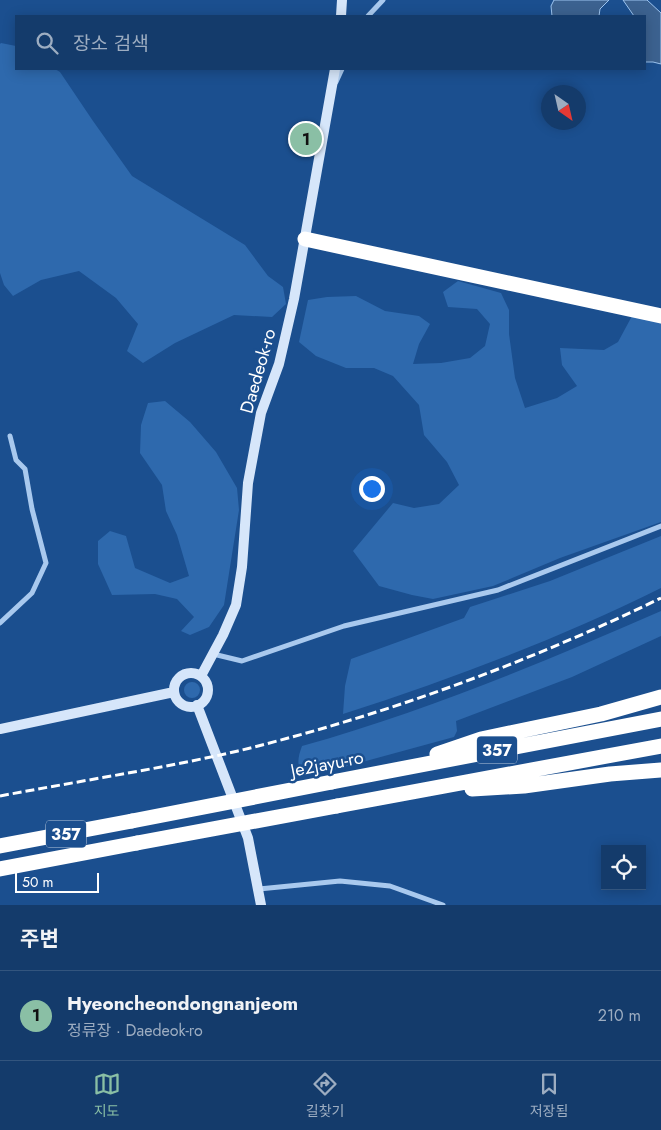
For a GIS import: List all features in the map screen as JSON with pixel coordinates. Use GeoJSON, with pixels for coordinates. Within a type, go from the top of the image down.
{"type":"FeatureCollection","features":[{"type":"Feature","properties":{"kind":"highway"},"geometry":{"type":"LineString","coordinates":[[305,239],[661,316]]}},
{"type":"Feature","properties":{"kind":"highway"},"geometry":{"type":"LineString","coordinates":[[377,774],[481,739],[601,714],[661,697]]}},
{"type":"Feature","properties":{"kind":"highway","name":"Je2jayu-ro"},"geometry":{"type":"LineString","coordinates":[[0,846],[661,719]]}},
{"type":"Feature","properties":{"kind":"highway","name":"357"},"geometry":{"type":"LineString","coordinates":[[0,869],[661,746]]}},
{"type":"Feature","properties":{"kind":"highway"},"geometry":{"type":"LineString","coordinates":[[411,792],[524,786],[610,774],[661,770]]}},
{"type":"Feature","properties":{"kind":"street"},"geometry":{"type":"LineString","coordinates":[[341,15],[342,0]]}},
{"type":"Feature","properties":{"kind":"street"},"geometry":{"type":"LineString","coordinates":[[369,15],[383,0]]}},
{"type":"Feature","properties":{"kind":"street","name":"Daedeok-ro"},"geometry":{"type":"LineString","coordinates":[[201,676],[223,635],[236,605],[242,566],[248,483],[261,413],[281,355],[305,239],[335,70]]}},
{"type":"Feature","properties":{"kind":"street"},"geometry":{"type":"LineString","coordinates":[[331,92],[342,70]]}},
{"type":"Feature","properties":{"kind":"street"},"geometry":{"type":"LineString","coordinates":[[0,623],[32,593],[46,564],[32,509],[25,469],[16,460],[10,436]]}},
{"type":"Feature","properties":{"kind":"street"},"geometry":{"type":"LineString","coordinates":[[213,654],[242,661],[344,626],[498,590],[661,526]]}},
{"type":"Feature","properties":{"kind":"street"},"geometry":{"type":"LineString","coordinates":[[190,673],[201,676],[205,679],[208,689],[205,699],[197,705],[187,706],[182,704],[174,692],[174,687],[180,677],[190,673]]}},
{"type":"Feature","properties":{"kind":"street"},"geometry":{"type":"LineString","coordinates":[[0,728],[174,692]]}},
{"type":"Feature","properties":{"kind":"street"},"geometry":{"type":"LineString","coordinates":[[197,705],[248,838],[262,905]]}},
{"type":"Feature","properties":{"kind":"street"},"geometry":{"type":"LineString","coordinates":[[259,889],[340,881],[390,886],[443,905]]}},
{"type":"Feature","properties":{"kind":"shaded area"},"geometry":{"type":"Polygon","coordinates":[[[554,0],[609,0],[600,9],[599,15],[552,15],[551,6],[554,0]]]}},
{"type":"Feature","properties":{"kind":"shaded area"},"geometry":{"type":"Polygon","coordinates":[[[623,0],[647,0],[661,13],[661,64],[646,62],[646,15],[633,15],[623,0]]]}},
{"type":"Feature","properties":{"kind":"shaded area"},"geometry":{"type":"Polygon","coordinates":[[[0,44],[15,46],[15,70],[57,70],[60,72],[132,176],[245,245],[268,276],[283,287],[286,304],[272,317],[234,315],[175,343],[143,363],[127,351],[138,324],[116,298],[79,271],[41,280],[13,296],[4,285],[0,273],[0,44]]]}},
{"type":"Feature","properties":{"kind":"shaded area"},"geometry":{"type":"Polygon","coordinates":[[[458,281],[501,293],[509,310],[509,334],[515,378],[525,408],[557,398],[577,386],[562,365],[560,348],[604,350],[618,342],[632,316],[661,321],[661,522],[560,558],[493,586],[433,599],[379,586],[353,551],[393,503],[414,508],[439,504],[459,485],[447,462],[424,435],[419,405],[393,376],[374,368],[346,368],[316,356],[299,342],[308,300],[356,296],[385,311],[419,316],[430,324],[419,344],[413,364],[441,363],[470,358],[485,346],[490,324],[477,309],[448,307],[443,292],[458,281]]]}},
{"type":"Feature","properties":{"kind":"shaded area"},"geometry":{"type":"Polygon","coordinates":[[[165,401],[190,422],[216,452],[237,488],[239,510],[224,605],[209,627],[190,635],[181,631],[194,617],[177,599],[155,594],[112,595],[98,564],[98,541],[110,531],[126,536],[135,568],[170,583],[189,576],[177,535],[166,511],[162,485],[140,453],[141,425],[148,403],[165,401]]]}},
{"type":"Feature","properties":{"kind":"shaded area"},"geometry":{"type":"Polygon","coordinates":[[[661,536],[661,588],[622,607],[504,657],[424,687],[343,714],[345,686],[351,659],[464,618],[470,607],[550,581],[661,536]]]}},
{"type":"Feature","properties":{"kind":"shaded area"},"geometry":{"type":"Polygon","coordinates":[[[661,611],[661,636],[572,677],[456,721],[457,731],[454,737],[333,770],[303,776],[299,768],[298,761],[302,746],[439,701],[573,649],[661,611]]]}},
{"type":"Feature","properties":{"kind":"shaded area"},"geometry":{"type":"Polygon","coordinates":[[[192,682],[200,690],[192,698],[184,690],[192,682]]]}},
{"type":"Feature","properties":{"kind":"railway"},"geometry":{"type":"LineString","coordinates":[[0,796],[238,751],[347,721],[454,686],[506,666],[558,645],[661,598]]}},
{"type":"Feature","properties":{"kind":"place","name":"Hyeoncheondongnanjeom"},"geometry":{"type":"Point","coordinates":[306,139]}}]}
